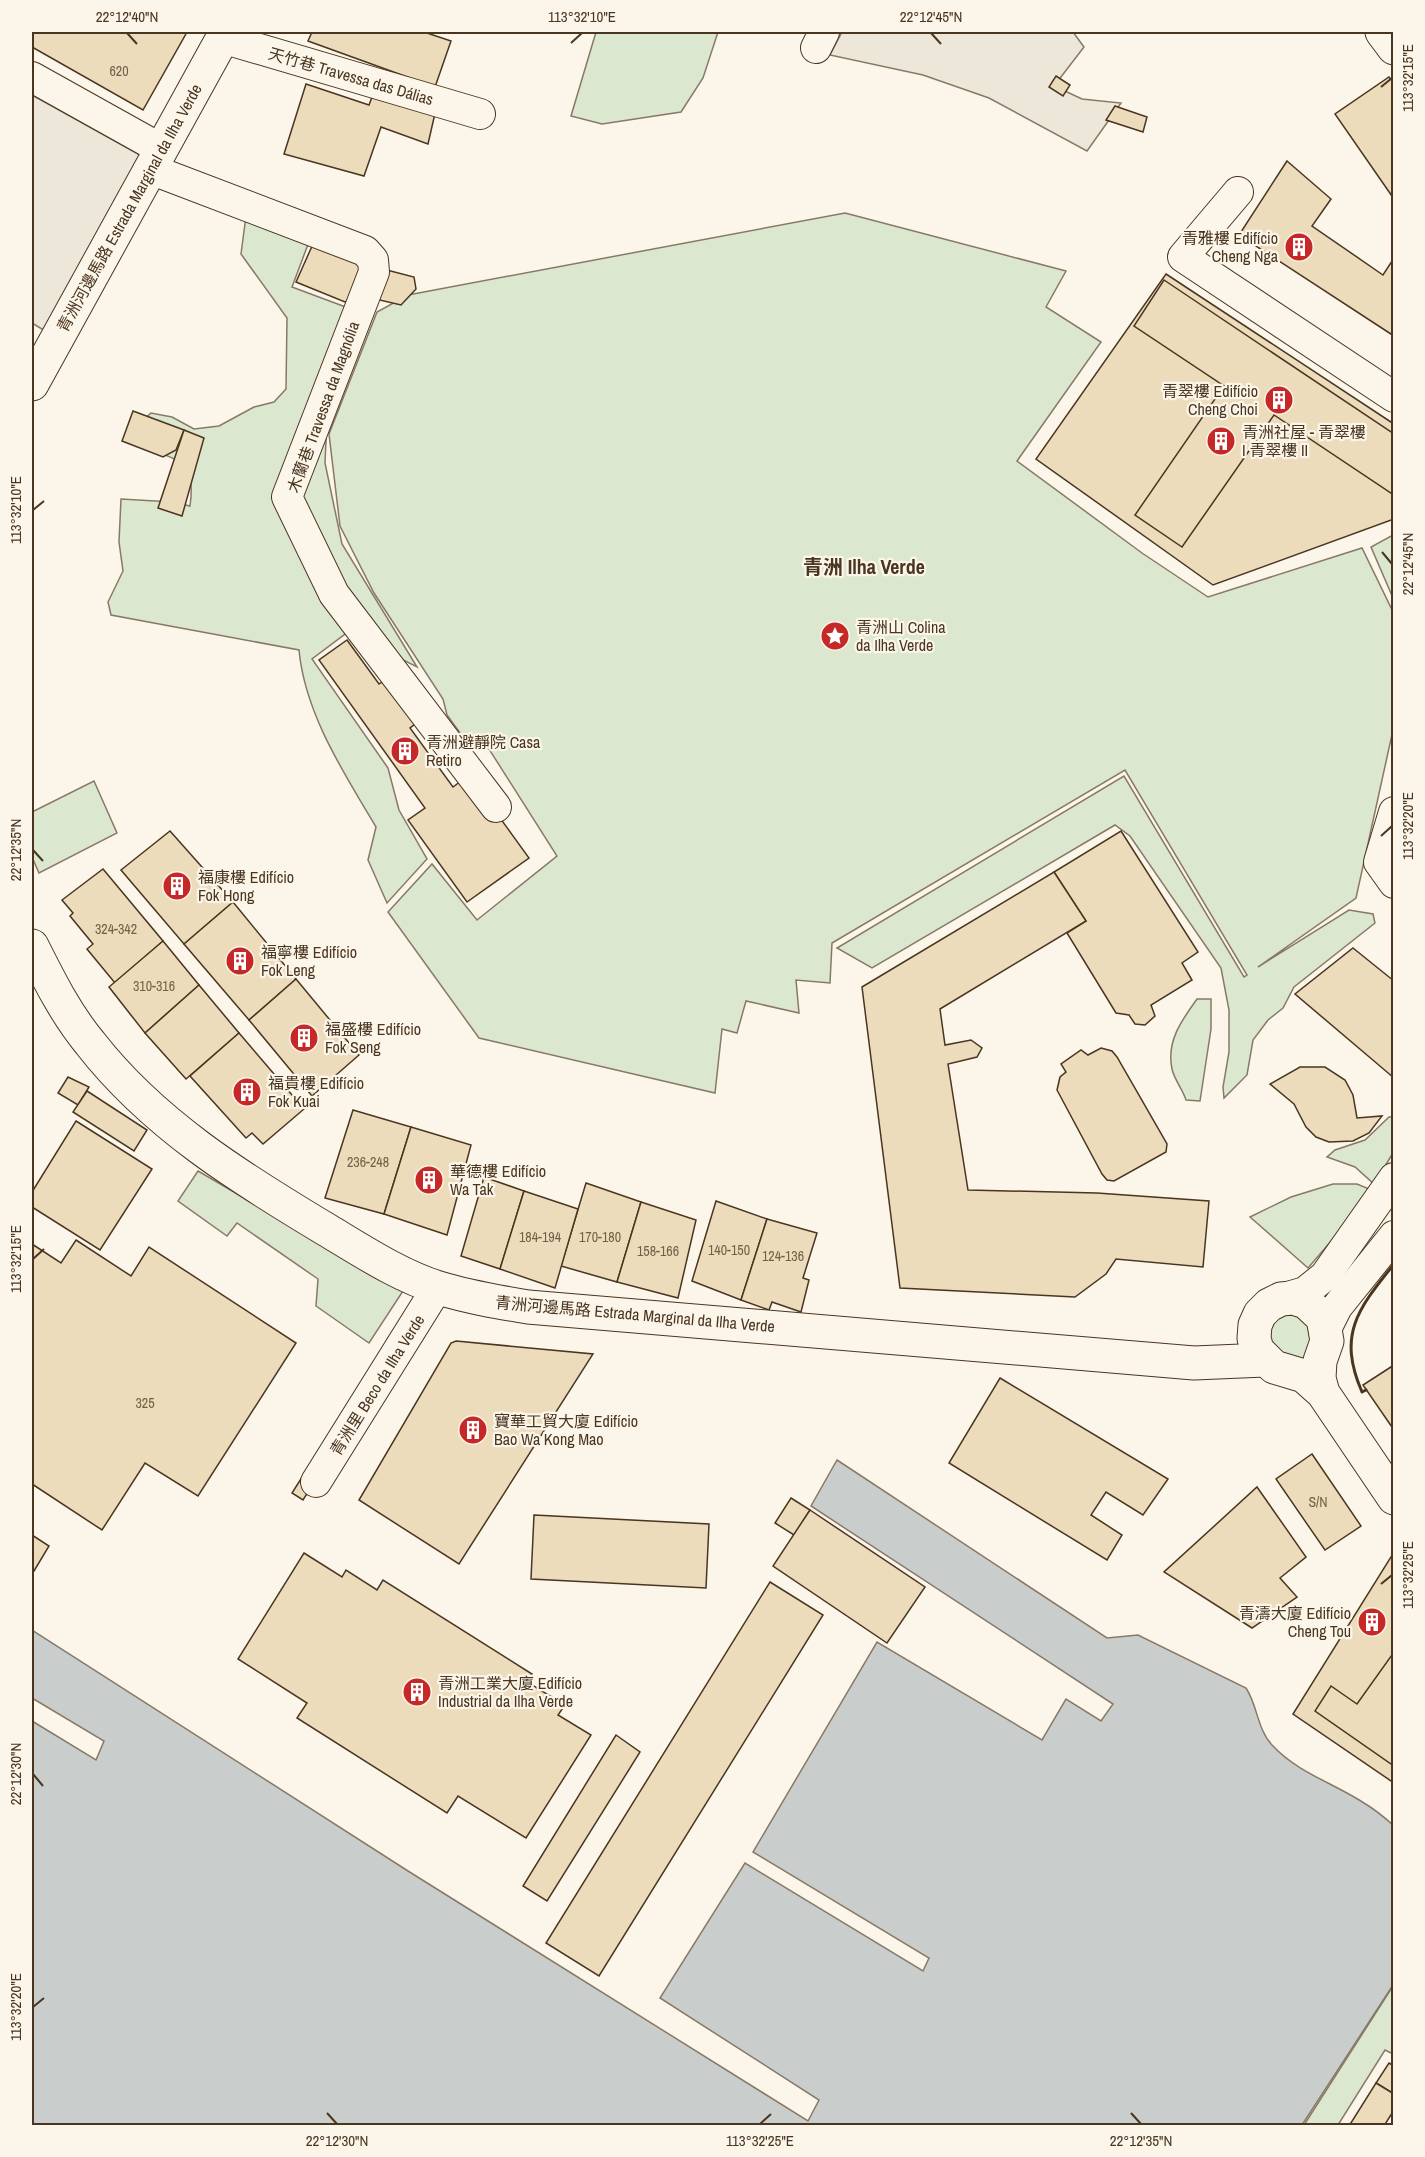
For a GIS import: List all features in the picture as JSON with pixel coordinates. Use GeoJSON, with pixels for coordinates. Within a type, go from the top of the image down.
{"type":"FeatureCollection","features":[{"type":"Feature","properties":{"kind":"main road"},"geometry":{"type":"LineString","coordinates":[[1382,32],[1394,48]]}},
{"type":"Feature","properties":{"kind":"main road","name":"青洲河邊馬路 Estrada Marginal da Ilha Verde"},"geometry":{"type":"LineString","coordinates":[[32,384],[224,35]]}},
{"type":"Feature","properties":{"kind":"main road","name":"青洲河邊馬路 Estrada Marginal da Ilha Verde"},"geometry":{"type":"LineString","coordinates":[[32,946],[66,1011],[90,1044],[131,1089],[179,1133],[212,1158],[310,1220],[372,1257],[437,1288],[528,1307],[1194,1363],[1275,1366]]}},
{"type":"Feature","properties":{"kind":"main road"},"geometry":{"type":"LineString","coordinates":[[1323,1394],[1319,1378],[1324,1340],[1316,1309],[1306,1302],[1293,1298],[1281,1299],[1265,1309],[1255,1325],[1256,1344],[1275,1366],[1304,1376],[1323,1394],[1394,1498]]}},
{"type":"Feature","properties":{"kind":"main road","name":"青洲河邊馬路 Estrada Marginal da Ilha Verde"},"geometry":{"type":"LineString","coordinates":[[1194,1363],[1219,1358],[1240,1344],[1255,1325]]}},
{"type":"Feature","properties":{"kind":"main road"},"geometry":{"type":"LineString","coordinates":[[1275,1366],[1307,1367],[1316,1361],[1324,1340]]}},
{"type":"Feature","properties":{"kind":"street","name":"天竹巷 Travessa das Dálias"},"geometry":{"type":"LineString","coordinates":[[224,35],[480,114]]}},
{"type":"Feature","properties":{"kind":"street","name":"木蘭巷 Travessa da Magnólia"},"geometry":{"type":"LineString","coordinates":[[32,77],[156,159],[365,251],[373,260],[374,272],[287,497],[334,594],[495,807]]}},
{"type":"Feature","properties":{"kind":"street"},"geometry":{"type":"LineString","coordinates":[[1238,192],[1183,257],[1394,397]]}},
{"type":"Feature","properties":{"kind":"street"},"geometry":{"type":"LineString","coordinates":[[1394,812],[1379,862],[1394,883]]}},
{"type":"Feature","properties":{"kind":"street"},"geometry":{"type":"LineString","coordinates":[[1281,1299],[1305,1292],[1325,1276],[1394,1178]]}},
{"type":"Feature","properties":{"kind":"street"},"geometry":{"type":"LineString","coordinates":[[1324,1340],[1337,1307],[1394,1236]]}},
{"type":"Feature","properties":{"kind":"street","name":"青洲里 Beco da Ilha Verde"},"geometry":{"type":"LineString","coordinates":[[316,1482],[437,1288]]}},
{"type":"Feature","properties":{"kind":"green space"},"geometry":{"type":"Polygon","coordinates":[[[596,32],[718,32],[703,78],[681,112],[602,124],[571,116],[596,32]]]}},
{"type":"Feature","properties":{"kind":"green space","name":"青洲山 Colina da Ilha Verde"},"geometry":{"type":"Polygon","coordinates":[[[845,213],[1066,271],[1046,307],[1101,342],[1017,461],[1142,553],[1208,597],[1362,548],[1394,614],[1393,730],[1356,898],[1258,967],[1349,910],[1373,914],[1375,923],[1294,987],[1283,1008],[1268,1020],[1253,1040],[1247,1075],[1224,1098],[1223,1087],[1229,1052],[1229,1010],[1221,968],[1130,836],[1115,825],[872,968],[837,948],[1124,776],[1244,977],[1247,975],[1125,770],[832,943],[830,983],[796,980],[799,1013],[746,1001],[737,1033],[722,1029],[715,1093],[479,1038],[388,912],[432,864],[477,920],[557,856],[489,749],[463,737],[447,715],[443,699],[374,593],[340,526],[329,434],[377,312],[408,295],[845,213]]]}},
{"type":"Feature","properties":{"kind":"green space"},"geometry":{"type":"Polygon","coordinates":[[[246,216],[310,239],[292,287],[351,309],[327,418],[325,463],[342,544],[417,667],[348,632],[312,659],[388,768],[399,810],[427,859],[387,903],[368,860],[376,827],[339,764],[318,720],[309,697],[299,650],[111,615],[108,602],[123,571],[119,542],[121,499],[173,502],[190,506],[189,472],[178,461],[147,448],[136,426],[151,413],[172,417],[194,429],[219,426],[254,407],[274,402],[286,389],[287,318],[241,254],[246,216]]]}},
{"type":"Feature","properties":{"kind":"green space"},"geometry":{"type":"Polygon","coordinates":[[[1393,535],[1393,598],[1371,547],[1393,535]]]}},
{"type":"Feature","properties":{"kind":"green space"},"geometry":{"type":"Polygon","coordinates":[[[94,781],[117,833],[39,873],[32,857],[32,812],[94,781]]]}},
{"type":"Feature","properties":{"kind":"green space"},"geometry":{"type":"Polygon","coordinates":[[[1197,999],[1211,999],[1211,1029],[1200,1101],[1186,1100],[1173,1073],[1171,1059],[1173,1040],[1197,999]]]}},
{"type":"Feature","properties":{"kind":"green space"},"geometry":{"type":"Polygon","coordinates":[[[1389,1117],[1393,1117],[1393,1153],[1374,1184],[1355,1167],[1327,1157],[1335,1150],[1365,1140],[1389,1117]]]}},
{"type":"Feature","properties":{"kind":"green space"},"geometry":{"type":"Polygon","coordinates":[[[198,1171],[403,1291],[369,1343],[316,1306],[318,1279],[237,1223],[227,1236],[178,1201],[198,1171]]]}},
{"type":"Feature","properties":{"kind":"green space"},"geometry":{"type":"Polygon","coordinates":[[[1333,1184],[1357,1184],[1374,1191],[1308,1268],[1250,1217],[1291,1197],[1333,1184]]]}},
{"type":"Feature","properties":{"kind":"green space"},"geometry":{"type":"Polygon","coordinates":[[[1288,1306],[1317,1325],[1306,1359],[1297,1362],[1271,1355],[1265,1321],[1288,1306]]]}},
{"type":"Feature","properties":{"kind":"green space"},"geometry":{"type":"Polygon","coordinates":[[[1393,1986],[1393,2054],[1385,2050],[1338,2125],[1304,2125],[1393,1986]]]}},
{"type":"Feature","properties":{"kind":"shaded area"},"geometry":{"type":"Polygon","coordinates":[[[842,32],[1073,32],[1084,47],[1054,86],[1082,99],[1121,103],[1087,151],[989,98],[923,75],[830,55],[842,32]]]}},
{"type":"Feature","properties":{"kind":"shaded area"},"geometry":{"type":"Polygon","coordinates":[[[32,95],[140,155],[45,331],[32,323],[32,95]]]}},
{"type":"Feature","properties":{"kind":"shaded area"},"geometry":{"type":"Polygon","coordinates":[[[837,1460],[1107,1638],[1138,1635],[1246,1688],[1264,1733],[1273,1746],[1293,1763],[1368,1805],[1393,1825],[1393,1985],[1302,2125],[32,2125],[32,1630],[408,1871],[808,2121],[819,2100],[660,1998],[745,1863],[923,1971],[929,1958],[753,1852],[877,1642],[1042,1740],[1066,1699],[1101,1721],[1113,1704],[811,1506],[837,1460]]]}},
{"type":"Feature","properties":{"kind":"pier"},"geometry":{"type":"Polygon","coordinates":[[[32,1698],[104,1741],[96,1760],[32,1721],[32,1698]]]}},
{"type":"Feature","properties":{"kind":"building"},"geometry":{"type":"Polygon","coordinates":[[[32,32],[187,32],[143,110],[32,47],[32,32]]]}},
{"type":"Feature","properties":{"kind":"building"},"geometry":{"type":"Polygon","coordinates":[[[312,32],[424,32],[451,41],[435,87],[308,41],[312,32]]]}},
{"type":"Feature","properties":{"kind":"building"},"geometry":{"type":"Polygon","coordinates":[[[1056,76],[1070,85],[1063,96],[1049,87],[1056,76]]]}},
{"type":"Feature","properties":{"kind":"building"},"geometry":{"type":"Polygon","coordinates":[[[1389,77],[1394,83],[1394,199],[1335,114],[1389,77]]]}},
{"type":"Feature","properties":{"kind":"building"},"geometry":{"type":"Polygon","coordinates":[[[306,84],[369,105],[375,89],[436,109],[428,144],[381,127],[364,176],[284,154],[306,84]]]}},
{"type":"Feature","properties":{"kind":"building"},"geometry":{"type":"Polygon","coordinates":[[[1115,106],[1147,117],[1143,132],[1106,120],[1115,106]]]}},
{"type":"Feature","properties":{"kind":"building","name":"青雅樓 Edifício Cheng Nga"},"geometry":{"type":"Polygon","coordinates":[[[1287,161],[1331,199],[1312,226],[1383,275],[1394,258],[1394,336],[1239,235],[1287,161]]]}},
{"type":"Feature","properties":{"kind":"building"},"geometry":{"type":"Polygon","coordinates":[[[317,235],[375,261],[353,299],[345,302],[296,282],[317,235]]]}},
{"type":"Feature","properties":{"kind":"building"},"geometry":{"type":"Polygon","coordinates":[[[383,269],[414,277],[416,289],[401,305],[371,298],[383,269]]]}},
{"type":"Feature","properties":{"kind":"building","name":"青洲社屋 - 青翠樓 I 青翠樓 II"},"geometry":{"type":"Polygon","coordinates":[[[1166,274],[1394,424],[1394,519],[1213,585],[1036,459],[1166,274]]]}},
{"type":"Feature","properties":{"kind":"building","name":"青翠樓 Edifício Cheng Choi"},"geometry":{"type":"Polygon","coordinates":[[[1164,280],[1394,434],[1394,495],[1274,415],[1182,547],[1135,515],[1224,386],[1134,326],[1164,280]]]}},
{"type":"Feature","properties":{"kind":"building"},"geometry":{"type":"Polygon","coordinates":[[[133,411],[184,430],[176,450],[163,457],[122,441],[133,411]]]}},
{"type":"Feature","properties":{"kind":"building"},"geometry":{"type":"Polygon","coordinates":[[[184,430],[204,438],[182,516],[158,508],[184,430]]]}},
{"type":"Feature","properties":{"kind":"building","name":"青洲避靜院 Casa Retiro"},"geometry":{"type":"Polygon","coordinates":[[[347,640],[379,684],[388,678],[419,721],[410,728],[453,787],[469,775],[529,858],[467,902],[408,820],[425,808],[319,660],[347,640]]]}},
{"type":"Feature","properties":{"kind":"building","name":"福康樓 Edifício Fok Hong"},"geometry":{"type":"Polygon","coordinates":[[[170,831],[233,902],[184,944],[121,870],[170,831]]]}},
{"type":"Feature","properties":{"kind":"building"},"geometry":{"type":"Polygon","coordinates":[[[1121,831],[1198,952],[1182,963],[1192,980],[1151,1005],[1155,1016],[1145,1025],[1135,1024],[1129,1015],[1116,1013],[1067,933],[1086,921],[1054,872],[1121,831]]]}},
{"type":"Feature","properties":{"kind":"building"},"geometry":{"type":"Polygon","coordinates":[[[103,869],[163,941],[115,983],[87,949],[93,944],[70,916],[73,913],[62,900],[103,869]]]}},
{"type":"Feature","properties":{"kind":"building"},"geometry":{"type":"Polygon","coordinates":[[[1054,872],[1086,921],[940,1009],[945,1045],[971,1040],[982,1048],[977,1057],[948,1064],[968,1190],[1097,1193],[1209,1201],[1203,1267],[1116,1259],[1106,1274],[1075,1297],[900,1288],[862,987],[1054,872]]]}},
{"type":"Feature","properties":{"kind":"building","name":"福寧樓 Edifício Fok Leng"},"geometry":{"type":"Polygon","coordinates":[[[233,902],[296,979],[249,1020],[184,944],[233,902]]]}},
{"type":"Feature","properties":{"kind":"building"},"geometry":{"type":"Polygon","coordinates":[[[163,941],[199,985],[145,1033],[109,987],[163,941]]]}},
{"type":"Feature","properties":{"kind":"building"},"geometry":{"type":"Polygon","coordinates":[[[1353,948],[1394,981],[1394,1078],[1295,994],[1353,948]]]}},
{"type":"Feature","properties":{"kind":"building","name":"福盛樓 Edifício Fok Seng"},"geometry":{"type":"Polygon","coordinates":[[[296,979],[359,1055],[312,1096],[249,1020],[296,979]]]}},
{"type":"Feature","properties":{"kind":"building"},"geometry":{"type":"Polygon","coordinates":[[[199,985],[239,1033],[186,1079],[145,1033],[199,985]]]}},
{"type":"Feature","properties":{"kind":"building","name":"福貴樓 Edifício Fok Kuai"},"geometry":{"type":"Polygon","coordinates":[[[239,1033],[304,1109],[263,1144],[252,1133],[246,1138],[190,1076],[239,1033]]]}},
{"type":"Feature","properties":{"kind":"building"},"geometry":{"type":"Polygon","coordinates":[[[1101,1048],[1112,1051],[1117,1057],[1167,1144],[1166,1152],[1114,1181],[1107,1180],[1102,1174],[1057,1090],[1060,1077],[1066,1072],[1061,1064],[1081,1050],[1088,1055],[1101,1048]]]}},
{"type":"Feature","properties":{"kind":"building"},"geometry":{"type":"Polygon","coordinates":[[[1300,1067],[1325,1067],[1345,1080],[1353,1095],[1357,1118],[1382,1116],[1369,1133],[1353,1141],[1329,1142],[1316,1137],[1306,1127],[1294,1104],[1270,1084],[1300,1067]]]}},
{"type":"Feature","properties":{"kind":"building"},"geometry":{"type":"Polygon","coordinates":[[[68,1077],[89,1087],[78,1105],[58,1093],[68,1077]]]}},
{"type":"Feature","properties":{"kind":"building"},"geometry":{"type":"Polygon","coordinates":[[[87,1091],[147,1130],[134,1151],[73,1112],[87,1091]]]}},
{"type":"Feature","properties":{"kind":"building"},"geometry":{"type":"Polygon","coordinates":[[[353,1110],[411,1127],[384,1214],[325,1198],[353,1110]]]}},
{"type":"Feature","properties":{"kind":"building"},"geometry":{"type":"Polygon","coordinates":[[[76,1121],[152,1169],[100,1250],[32,1207],[32,1192],[76,1121]]]}},
{"type":"Feature","properties":{"kind":"building","name":"華德樓 Edifício Wa Tak"},"geometry":{"type":"Polygon","coordinates":[[[411,1127],[471,1145],[447,1235],[384,1214],[411,1127]]]}},
{"type":"Feature","properties":{"kind":"building"},"geometry":{"type":"Polygon","coordinates":[[[484,1177],[524,1191],[500,1269],[461,1256],[484,1177]]]}},
{"type":"Feature","properties":{"kind":"building"},"geometry":{"type":"Polygon","coordinates":[[[586,1183],[641,1202],[617,1282],[561,1266],[586,1183]]]}},
{"type":"Feature","properties":{"kind":"building"},"geometry":{"type":"Polygon","coordinates":[[[524,1191],[578,1209],[555,1288],[500,1269],[524,1191]]]}},
{"type":"Feature","properties":{"kind":"building"},"geometry":{"type":"Polygon","coordinates":[[[716,1201],[767,1219],[741,1300],[692,1281],[716,1201]]]}},
{"type":"Feature","properties":{"kind":"building"},"geometry":{"type":"Polygon","coordinates":[[[641,1202],[696,1220],[678,1298],[617,1282],[641,1202]]]}},
{"type":"Feature","properties":{"kind":"building"},"geometry":{"type":"Polygon","coordinates":[[[767,1219],[817,1233],[803,1278],[809,1280],[801,1312],[772,1302],[769,1310],[741,1300],[767,1219]]]}},
{"type":"Feature","properties":{"kind":"building"},"geometry":{"type":"Polygon","coordinates":[[[76,1240],[131,1276],[149,1247],[296,1343],[198,1496],[145,1463],[102,1530],[32,1484],[32,1244],[61,1263],[76,1240]]]}},
{"type":"Feature","properties":{"kind":"building","name":"寶華工貿大廈 Edifício Bao Wa Kong Mao"},"geometry":{"type":"Polygon","coordinates":[[[456,1341],[593,1354],[459,1564],[359,1500],[451,1343],[456,1341]]]}},
{"type":"Feature","properties":{"kind":"building"},"geometry":{"type":"Polygon","coordinates":[[[1394,1365],[1394,1430],[1363,1385],[1394,1365]]]}},
{"type":"Feature","properties":{"kind":"building"},"geometry":{"type":"Polygon","coordinates":[[[1000,1378],[1168,1479],[1143,1515],[1106,1492],[1091,1515],[1122,1535],[1107,1560],[949,1463],[1000,1378]]]}},
{"type":"Feature","properties":{"kind":"building"},"geometry":{"type":"Polygon","coordinates":[[[1312,1454],[1361,1526],[1325,1550],[1276,1479],[1312,1454]]]}},
{"type":"Feature","properties":{"kind":"building"},"geometry":{"type":"Polygon","coordinates":[[[304,1474],[315,1481],[303,1500],[292,1493],[304,1474]]]}},
{"type":"Feature","properties":{"kind":"building"},"geometry":{"type":"Polygon","coordinates":[[[1257,1487],[1306,1557],[1280,1578],[1297,1597],[1252,1628],[1164,1572],[1257,1487]]]}},
{"type":"Feature","properties":{"kind":"building"},"geometry":{"type":"Polygon","coordinates":[[[791,1498],[810,1510],[794,1535],[775,1523],[791,1498]]]}},
{"type":"Feature","properties":{"kind":"building"},"geometry":{"type":"Polygon","coordinates":[[[810,1510],[925,1587],[887,1643],[773,1566],[810,1510]]]}},
{"type":"Feature","properties":{"kind":"building"},"geometry":{"type":"Polygon","coordinates":[[[534,1515],[709,1524],[706,1588],[531,1579],[534,1515]]]}},
{"type":"Feature","properties":{"kind":"building"},"geometry":{"type":"Polygon","coordinates":[[[32,1535],[49,1546],[34,1571],[32,1570],[32,1535]]]}},
{"type":"Feature","properties":{"kind":"building","name":"青濤大廈 Edifício Cheng Tou"},"geometry":{"type":"Polygon","coordinates":[[[1394,1552],[1394,1783],[1293,1714],[1394,1552]]]}},
{"type":"Feature","properties":{"kind":"building","name":"青洲工業大廈 Edifício Industrial da Ilha Verde"},"geometry":{"type":"Polygon","coordinates":[[[304,1553],[342,1577],[346,1570],[377,1590],[383,1580],[532,1674],[527,1682],[565,1705],[558,1715],[591,1735],[526,1838],[458,1796],[447,1813],[297,1718],[307,1703],[238,1659],[304,1553]]]}},
{"type":"Feature","properties":{"kind":"building"},"geometry":{"type":"Polygon","coordinates":[[[770,1582],[823,1615],[599,1976],[546,1943],[770,1582]]]}},
{"type":"Feature","properties":{"kind":"building"},"geometry":{"type":"Polygon","coordinates":[[[1394,1652],[1394,1766],[1315,1711],[1331,1686],[1357,1704],[1394,1652]]]}},
{"type":"Feature","properties":{"kind":"building"},"geometry":{"type":"Polygon","coordinates":[[[616,1735],[640,1752],[547,1901],[523,1886],[616,1735]]]}},
{"type":"Feature","properties":{"kind":"building"},"geometry":{"type":"Polygon","coordinates":[[[1389,2063],[1394,2066],[1394,2094],[1376,2083],[1389,2063]]]}},
{"type":"Feature","properties":{"kind":"building"},"geometry":{"type":"Polygon","coordinates":[[[1376,2083],[1394,2094],[1394,2110],[1384,2126],[1349,2126],[1376,2083]]]}},
{"type":"Feature","properties":{"kind":"wall"},"geometry":{"type":"LineString","coordinates":[[1366,1390],[1362,1392],[1351,1354],[1355,1323],[1370,1295],[1394,1264]]}},
{"type":"Feature","properties":{"kind":"place","name":"青雅樓 Edifício Cheng Nga"},"geometry":{"type":"Point","coordinates":[1299,247]}},
{"type":"Feature","properties":{"kind":"place","name":"青翠樓 Edifício Cheng Choi"},"geometry":{"type":"Point","coordinates":[1279,400]}},
{"type":"Feature","properties":{"kind":"place","name":"青洲社屋 - 青翠樓 I 青翠樓 II"},"geometry":{"type":"Point","coordinates":[1221,441]}},
{"type":"Feature","properties":{"kind":"place","name":"青洲山 Colina da Ilha Verde"},"geometry":{"type":"Point","coordinates":[835,636]}},
{"type":"Feature","properties":{"kind":"place","name":"青洲避靜院 Casa Retiro"},"geometry":{"type":"Point","coordinates":[405,751]}},
{"type":"Feature","properties":{"kind":"place","name":"福康樓 Edifício Fok Hong"},"geometry":{"type":"Point","coordinates":[177,886]}},
{"type":"Feature","properties":{"kind":"place","name":"福寧樓 Edifício Fok Leng"},"geometry":{"type":"Point","coordinates":[240,961]}},
{"type":"Feature","properties":{"kind":"place","name":"福盛樓 Edifício Fok Seng"},"geometry":{"type":"Point","coordinates":[304,1038]}},
{"type":"Feature","properties":{"kind":"place","name":"福貴樓 Edifício Fok Kuai"},"geometry":{"type":"Point","coordinates":[247,1092]}},
{"type":"Feature","properties":{"kind":"place","name":"華德樓 Edifício Wa Tak"},"geometry":{"type":"Point","coordinates":[429,1180]}},
{"type":"Feature","properties":{"kind":"place","name":"寶華工貿大廈 Edifício Bao Wa Kong Mao"},"geometry":{"type":"Point","coordinates":[473,1430]}},
{"type":"Feature","properties":{"kind":"place","name":"青濤大廈 Edifício Cheng Tou"},"geometry":{"type":"Point","coordinates":[1372,1622]}},
{"type":"Feature","properties":{"kind":"place","name":"青洲工業大廈 Edifício Industrial da Ilha Verde"},"geometry":{"type":"Point","coordinates":[417,1692]}},
{"type":"Feature","properties":{"kind":"district","name":"青洲 Ilha Verde"},"geometry":{"type":"Point","coordinates":[864,566]}}]}
